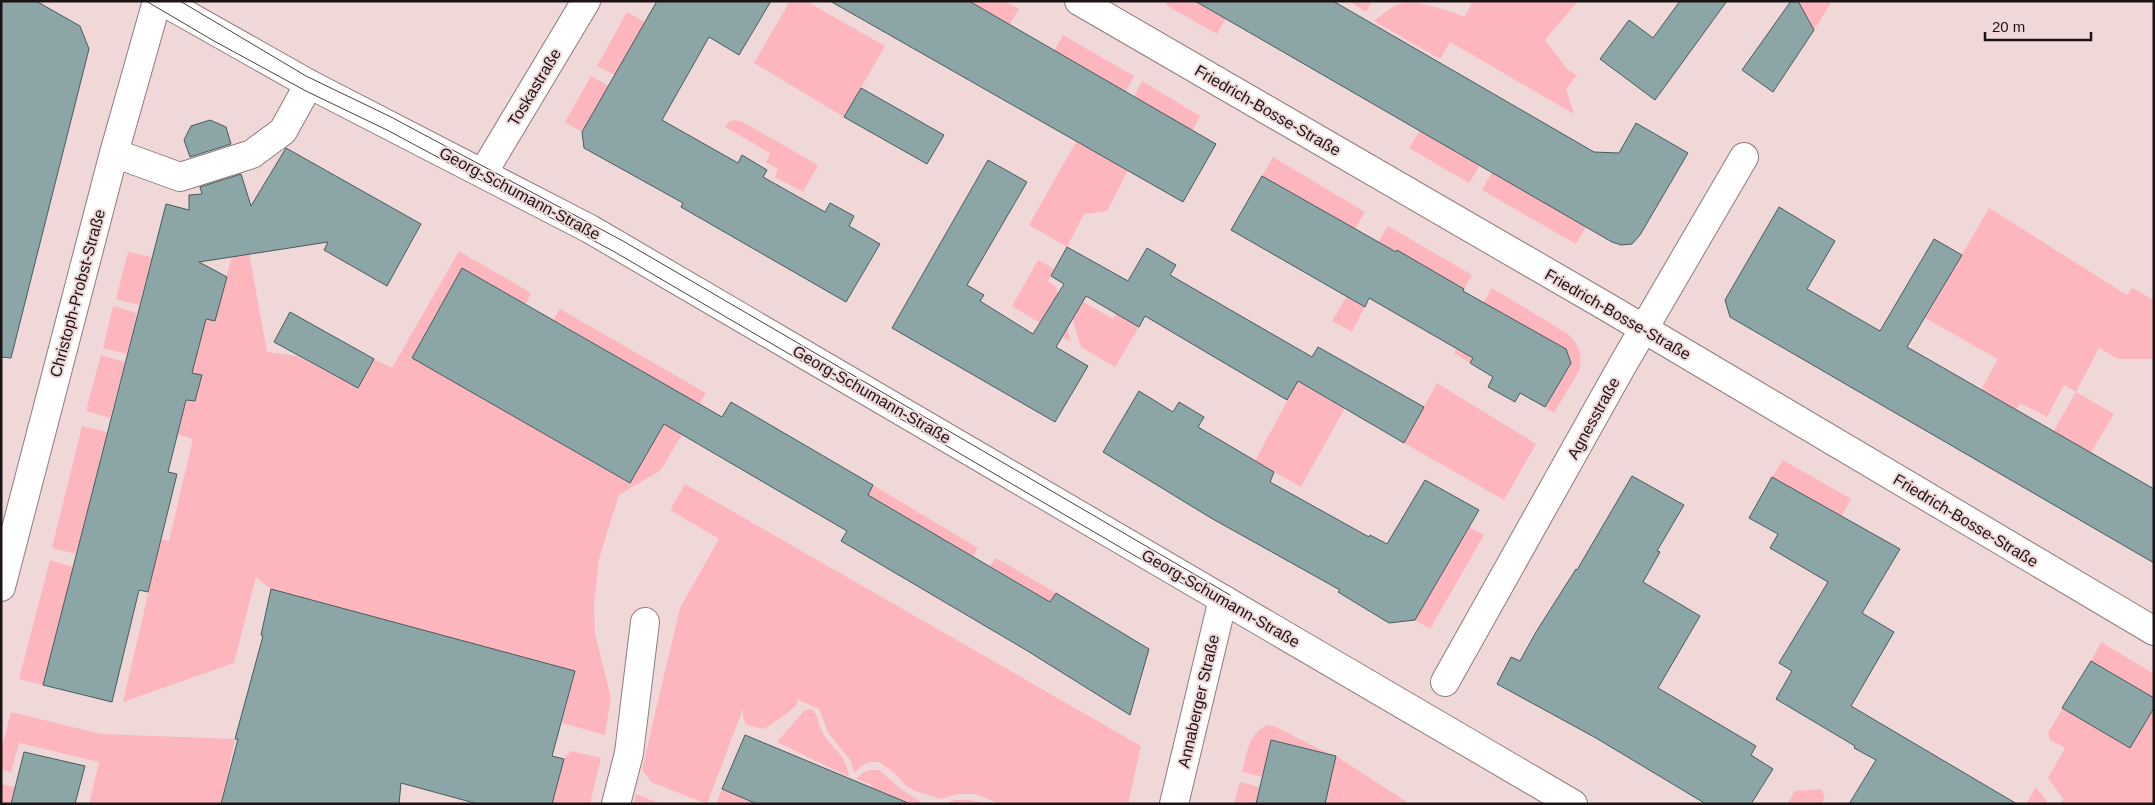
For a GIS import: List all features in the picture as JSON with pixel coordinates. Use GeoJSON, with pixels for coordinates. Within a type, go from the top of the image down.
{"type":"FeatureCollection","features":[{"type":"Feature","properties":{"kind":"street","name":"Christoph-Probst-Straße"},"geometry":{"type":"LineString","coordinates":[[1,587],[8,526],[157,1]]}},
{"type":"Feature","properties":{"kind":"street","name":"Georg-Schumann-Straße"},"geometry":{"type":"LineString","coordinates":[[162,1],[309,84],[590,229],[1572,804]]}},
{"type":"Feature","properties":{"kind":"street","name":"Toskastraße"},"geometry":{"type":"LineString","coordinates":[[483,173],[586,1]]}},
{"type":"Feature","properties":{"kind":"street","name":"Friedrich-Bosse-Straße"},"geometry":{"type":"LineString","coordinates":[[1079,1],[1644,328],[2154,631]]}},
{"type":"Feature","properties":{"kind":"street"},"geometry":{"type":"LineString","coordinates":[[114,153],[180,177],[252,154],[283,131],[309,84]]}},
{"type":"Feature","properties":{"kind":"street","name":"Agnesstraße"},"geometry":{"type":"LineString","coordinates":[[1446,682],[1644,328],[1744,157]]}},
{"type":"Feature","properties":{"kind":"street","name":"Annaberger Straße"},"geometry":{"type":"LineString","coordinates":[[1174,804],[1223,599]]}},
{"type":"Feature","properties":{"kind":"street"},"geometry":{"type":"LineString","coordinates":[[616,804],[629,753],[645,622]]}},
{"type":"Feature","properties":{"kind":"shaded area"},"geometry":{"type":"Polygon","coordinates":[[[790,1],[806,1],[885,46],[844,117],[754,63],[790,1]]]}},
{"type":"Feature","properties":{"kind":"shaded area"},"geometry":{"type":"Polygon","coordinates":[[[969,1],[1005,1],[1019,9],[1010,24],[969,1]]]}},
{"type":"Feature","properties":{"kind":"shaded area"},"geometry":{"type":"Polygon","coordinates":[[[1168,1],[1197,1],[1226,18],[1217,34],[1166,5],[1168,1]]]}},
{"type":"Feature","properties":{"kind":"shaded area"},"geometry":{"type":"Polygon","coordinates":[[[1349,1],[1372,1],[1366,12],[1349,1]]]}},
{"type":"Feature","properties":{"kind":"shaded area"},"geometry":{"type":"Polygon","coordinates":[[[1469,1],[1578,1],[1545,40],[1568,70],[1577,75],[1566,89],[1574,114],[1450,42],[1440,59],[1374,21],[1393,7],[1405,3],[1427,5],[1464,17],[1472,4],[1469,1]]]}},
{"type":"Feature","properties":{"kind":"shaded area"},"geometry":{"type":"Polygon","coordinates":[[[1797,1],[1832,1],[1814,30],[1797,1]]]}},
{"type":"Feature","properties":{"kind":"shaded area"},"geometry":{"type":"Polygon","coordinates":[[[627,12],[645,22],[615,75],[597,66],[627,12]]]}},
{"type":"Feature","properties":{"kind":"shaded area"},"geometry":{"type":"Polygon","coordinates":[[[1063,35],[1134,76],[1125,93],[1054,51],[1063,35]]]}},
{"type":"Feature","properties":{"kind":"shaded area"},"geometry":{"type":"Polygon","coordinates":[[[591,76],[609,86],[582,132],[565,122],[591,76]]]}},
{"type":"Feature","properties":{"kind":"shaded area"},"geometry":{"type":"Polygon","coordinates":[[[1142,81],[1200,116],[1192,131],[1133,98],[1142,81]]]}},
{"type":"Feature","properties":{"kind":"shaded area"},"geometry":{"type":"Polygon","coordinates":[[[735,120],[743,122],[818,165],[803,192],[775,177],[778,169],[766,162],[770,153],[725,127],[729,122],[735,120]]]}},
{"type":"Feature","properties":{"kind":"shaded area"},"geometry":{"type":"Polygon","coordinates":[[[1420,130],[1480,165],[1469,183],[1409,148],[1420,130]]]}},
{"type":"Feature","properties":{"kind":"shaded area"},"geometry":{"type":"Polygon","coordinates":[[[1076,142],[1128,170],[1107,211],[1084,214],[1067,247],[1029,225],[1076,142]]]}},
{"type":"Feature","properties":{"kind":"shaded area"},"geometry":{"type":"Polygon","coordinates":[[[1273,157],[1365,212],[1355,229],[1262,176],[1273,157]]]}},
{"type":"Feature","properties":{"kind":"shaded area"},"geometry":{"type":"Polygon","coordinates":[[[1492,172],[1586,227],[1576,244],[1482,190],[1492,172]]]}},
{"type":"Feature","properties":{"kind":"shaded area"},"geometry":{"type":"Polygon","coordinates":[[[1989,208],[2127,295],[2132,288],[2154,300],[2154,359],[2118,359],[2099,348],[2076,392],[2064,385],[2047,417],[2020,403],[2016,410],[1981,390],[1998,359],[1925,318],[1989,208]]]}},
{"type":"Feature","properties":{"kind":"shaded area"},"geometry":{"type":"Polygon","coordinates":[[[244,225],[267,352],[297,356],[358,388],[374,359],[392,368],[459,251],[531,293],[523,309],[516,299],[462,268],[413,358],[629,483],[680,393],[558,322],[550,325],[560,309],[706,393],[661,470],[619,495],[599,559],[594,605],[595,634],[611,698],[605,735],[562,723],[575,671],[271,589],[256,577],[234,663],[123,702],[161,539],[169,541],[193,439],[177,434],[186,399],[195,401],[202,376],[192,373],[206,319],[215,321],[236,240],[244,225]]]}},
{"type":"Feature","properties":{"kind":"shaded area"},"geometry":{"type":"Polygon","coordinates":[[[1388,226],[1472,275],[1464,289],[1397,250],[1352,332],[1332,321],[1388,226]]]}},
{"type":"Feature","properties":{"kind":"shaded area"},"geometry":{"type":"Polygon","coordinates":[[[128,252],[152,257],[139,305],[116,299],[128,252]]]}},
{"type":"Feature","properties":{"kind":"shaded area"},"geometry":{"type":"Polygon","coordinates":[[[1038,260],[1054,269],[1048,281],[1056,287],[1071,342],[1012,306],[1038,260]]]}},
{"type":"Feature","properties":{"kind":"shaded area"},"geometry":{"type":"Polygon","coordinates":[[[1492,288],[1568,334],[1577,346],[1581,360],[1579,371],[1554,413],[1545,407],[1571,363],[1500,312],[1470,363],[1454,353],[1492,288]]]}},
{"type":"Feature","properties":{"kind":"shaded area"},"geometry":{"type":"Polygon","coordinates":[[[1064,291],[1113,319],[1117,313],[1139,327],[1115,367],[1081,347],[1064,291]]]}},
{"type":"Feature","properties":{"kind":"shaded area"},"geometry":{"type":"Polygon","coordinates":[[[113,306],[137,313],[127,354],[103,348],[113,306]]]}},
{"type":"Feature","properties":{"kind":"shaded area"},"geometry":{"type":"Polygon","coordinates":[[[101,355],[125,362],[110,418],[86,411],[101,355]]]}},
{"type":"Feature","properties":{"kind":"shaded area"},"geometry":{"type":"Polygon","coordinates":[[[1298,381],[1345,408],[1301,487],[1255,461],[1298,381]]]}},
{"type":"Feature","properties":{"kind":"shaded area"},"geometry":{"type":"Polygon","coordinates":[[[1437,383],[1536,444],[1504,500],[1404,443],[1437,383]]]}},
{"type":"Feature","properties":{"kind":"shaded area"},"geometry":{"type":"Polygon","coordinates":[[[2076,392],[2114,414],[2090,454],[2053,432],[2076,392]]]}},
{"type":"Feature","properties":{"kind":"shaded area"},"geometry":{"type":"Polygon","coordinates":[[[82,426],[107,432],[76,554],[52,548],[82,426]]]}},
{"type":"Feature","properties":{"kind":"shaded area"},"geometry":{"type":"Polygon","coordinates":[[[1783,460],[1851,499],[1841,517],[1772,477],[1783,460]]]}},
{"type":"Feature","properties":{"kind":"shaded area"},"geometry":{"type":"Polygon","coordinates":[[[685,484],[1141,746],[1128,804],[1000,804],[976,794],[958,794],[941,799],[915,791],[905,785],[896,774],[879,762],[870,762],[861,766],[854,773],[851,761],[829,734],[819,709],[796,699],[798,703],[789,712],[764,729],[746,725],[743,709],[707,804],[651,782],[642,769],[680,608],[719,539],[670,510],[685,484]]]}},
{"type":"Feature","properties":{"kind":"shaded area"},"geometry":{"type":"Polygon","coordinates":[[[873,485],[978,548],[973,557],[868,495],[873,485]]]}},
{"type":"Feature","properties":{"kind":"shaded area"},"geometry":{"type":"Polygon","coordinates":[[[1469,527],[1484,535],[1430,629],[1415,620],[1469,527]]]}},
{"type":"Feature","properties":{"kind":"shaded area"},"geometry":{"type":"Polygon","coordinates":[[[996,558],[1056,593],[1050,602],[990,566],[996,558]]]}},
{"type":"Feature","properties":{"kind":"shaded area"},"geometry":{"type":"Polygon","coordinates":[[[50,560],[73,567],[43,685],[19,679],[50,560]]]}},
{"type":"Feature","properties":{"kind":"shaded area"},"geometry":{"type":"Polygon","coordinates":[[[2101,642],[2154,674],[2154,698],[2091,661],[2101,642]]]}},
{"type":"Feature","properties":{"kind":"shaded area"},"geometry":{"type":"Polygon","coordinates":[[[2063,708],[2154,708],[2154,804],[2058,804],[2064,800],[2048,778],[2065,748],[2050,740],[2048,733],[2063,708]]]}},
{"type":"Feature","properties":{"kind":"shaded area"},"geometry":{"type":"Polygon","coordinates":[[[811,709],[817,716],[824,735],[845,762],[849,777],[777,742],[804,711],[811,709]]]}},
{"type":"Feature","properties":{"kind":"shaded area"},"geometry":{"type":"Polygon","coordinates":[[[11,712],[101,734],[235,739],[221,804],[89,804],[99,762],[19,743],[11,772],[1,769],[1,751],[11,712]]]}},
{"type":"Feature","properties":{"kind":"shaded area"},"geometry":{"type":"Polygon","coordinates":[[[1267,725],[1274,726],[1331,755],[1272,740],[1262,777],[1242,772],[1252,739],[1267,725]]]}},
{"type":"Feature","properties":{"kind":"shaded area"},"geometry":{"type":"Polygon","coordinates":[[[571,751],[601,758],[590,804],[552,804],[564,759],[571,751]]]}},
{"type":"Feature","properties":{"kind":"shaded area"},"geometry":{"type":"Polygon","coordinates":[[[1336,756],[1410,804],[1325,804],[1336,756]]]}},
{"type":"Feature","properties":{"kind":"shaded area"},"geometry":{"type":"Polygon","coordinates":[[[870,770],[879,770],[902,790],[924,804],[909,804],[871,788],[872,785],[856,779],[862,773],[870,770]]]}},
{"type":"Feature","properties":{"kind":"shaded area"},"geometry":{"type":"Polygon","coordinates":[[[1240,782],[1260,787],[1256,804],[1234,804],[1240,782]]]}},
{"type":"Feature","properties":{"kind":"shaded area"},"geometry":{"type":"Polygon","coordinates":[[[1,784],[15,787],[11,804],[1,804],[1,784]]]}},
{"type":"Feature","properties":{"kind":"shaded area"},"geometry":{"type":"Polygon","coordinates":[[[2036,787],[2049,804],[2026,804],[2036,787]]]}},
{"type":"Feature","properties":{"kind":"shaded area"},"geometry":{"type":"Polygon","coordinates":[[[722,789],[757,804],[716,804],[722,789]]]}},
{"type":"Feature","properties":{"kind":"shaded area"},"geometry":{"type":"Polygon","coordinates":[[[1821,789],[1825,797],[1821,804],[1787,804],[1795,791],[1821,789]]]}},
{"type":"Feature","properties":{"kind":"shaded area"},"geometry":{"type":"Polygon","coordinates":[[[636,794],[661,804],[634,804],[636,794]]]}},
{"type":"Feature","properties":{"kind":"shaded area"},"geometry":{"type":"Polygon","coordinates":[[[954,800],[970,800],[990,804],[945,804],[954,800]]]}},
{"type":"Feature","properties":{"kind":"building"},"geometry":{"type":"Polygon","coordinates":[[[1,1],[36,1],[80,26],[89,49],[11,358],[1,357],[1,1]]]}},
{"type":"Feature","properties":{"kind":"building"},"geometry":{"type":"Polygon","coordinates":[[[657,1],[771,1],[739,55],[709,37],[662,120],[738,163],[742,155],[767,170],[763,177],[825,212],[830,203],[854,216],[849,226],[880,244],[846,302],[681,207],[683,203],[584,148],[582,132],[657,1]]]}},
{"type":"Feature","properties":{"kind":"building"},"geometry":{"type":"Polygon","coordinates":[[[830,1],[969,1],[1216,144],[1183,202],[830,1]]]}},
{"type":"Feature","properties":{"kind":"building"},"geometry":{"type":"Polygon","coordinates":[[[1195,1],[1333,1],[1594,152],[1619,153],[1636,123],[1688,153],[1640,235],[1632,244],[1621,245],[1612,242],[1195,1]]]}},
{"type":"Feature","properties":{"kind":"building"},"geometry":{"type":"Polygon","coordinates":[[[1680,1],[1727,1],[1655,100],[1600,59],[1629,20],[1653,38],[1680,1]]]}},
{"type":"Feature","properties":{"kind":"building"},"geometry":{"type":"Polygon","coordinates":[[[1791,1],[1798,1],[1814,30],[1773,92],[1742,70],[1791,1]]]}},
{"type":"Feature","properties":{"kind":"building"},"geometry":{"type":"Polygon","coordinates":[[[861,88],[944,135],[927,164],[844,117],[861,88]]]}},
{"type":"Feature","properties":{"kind":"building"},"geometry":{"type":"Polygon","coordinates":[[[210,120],[226,127],[231,144],[190,157],[184,140],[191,126],[210,120]]]}},
{"type":"Feature","properties":{"kind":"building"},"geometry":{"type":"Polygon","coordinates":[[[286,148],[421,224],[387,286],[324,250],[328,242],[199,262],[227,277],[215,321],[206,319],[192,373],[202,375],[195,401],[186,400],[168,472],[177,474],[148,592],[139,590],[112,702],[43,685],[166,204],[189,210],[189,195],[202,194],[200,187],[241,174],[251,206],[286,148]]]}},
{"type":"Feature","properties":{"kind":"building"},"geometry":{"type":"Polygon","coordinates":[[[988,160],[1027,182],[967,285],[984,295],[980,301],[1033,334],[1064,284],[1051,276],[1067,247],[1128,281],[1147,248],[1176,265],[1170,275],[1312,357],[1318,347],[1424,407],[1404,443],[1298,381],[1287,400],[1145,316],[1139,327],[1086,296],[1056,347],[1088,366],[1055,422],[892,328],[988,160]]]}},
{"type":"Feature","properties":{"kind":"building"},"geometry":{"type":"Polygon","coordinates":[[[1262,176],[1396,252],[1397,250],[1464,289],[1463,291],[1566,349],[1571,363],[1545,407],[1520,393],[1515,402],[1488,387],[1493,377],[1470,363],[1473,358],[1369,298],[1365,307],[1231,230],[1262,176]]]}},
{"type":"Feature","properties":{"kind":"building"},"geometry":{"type":"Polygon","coordinates":[[[1779,207],[1835,241],[1807,289],[1880,331],[1934,239],[1962,255],[1907,347],[2154,489],[2154,563],[1730,317],[1725,300],[1779,207]]]}},
{"type":"Feature","properties":{"kind":"building"},"geometry":{"type":"Polygon","coordinates":[[[462,268],[722,417],[731,402],[873,485],[868,495],[1050,602],[1056,593],[1149,649],[1130,715],[1026,650],[841,541],[847,531],[664,424],[630,483],[412,358],[462,268]]]}},
{"type":"Feature","properties":{"kind":"building"},"geometry":{"type":"Polygon","coordinates":[[[290,312],[374,359],[358,388],[274,342],[290,312]]]}},
{"type":"Feature","properties":{"kind":"building"},"geometry":{"type":"Polygon","coordinates":[[[1139,391],[1173,412],[1179,402],[1204,417],[1198,427],[1274,472],[1270,482],[1369,537],[1370,535],[1387,544],[1425,480],[1479,510],[1415,620],[1389,623],[1338,592],[1340,590],[1211,518],[1103,452],[1139,391]]]}},
{"type":"Feature","properties":{"kind":"building"},"geometry":{"type":"Polygon","coordinates":[[[1632,476],[1684,505],[1657,551],[1660,552],[1643,582],[1700,616],[1658,688],[1756,746],[1751,755],[1773,769],[1751,804],[1706,804],[1596,738],[1497,684],[1511,657],[1520,661],[1536,632],[1577,570],[1632,476]]]}},
{"type":"Feature","properties":{"kind":"building"},"geometry":{"type":"Polygon","coordinates":[[[1772,477],[1900,549],[1862,613],[1894,632],[1851,706],[2017,804],[1849,804],[1876,760],[1776,699],[1792,671],[1779,663],[1828,582],[1770,548],[1778,534],[1749,518],[1772,477]]]}},
{"type":"Feature","properties":{"kind":"building"},"geometry":{"type":"Polygon","coordinates":[[[271,589],[575,671],[552,756],[564,759],[552,804],[478,804],[401,783],[399,804],[221,804],[238,739],[235,739],[263,636],[261,635],[271,589]]]}},
{"type":"Feature","properties":{"kind":"building"},"geometry":{"type":"Polygon","coordinates":[[[2091,661],[2154,698],[2154,708],[2130,748],[2062,708],[2091,661]]]}},
{"type":"Feature","properties":{"kind":"building"},"geometry":{"type":"Polygon","coordinates":[[[745,735],[908,804],[757,804],[722,789],[745,735]]]}},
{"type":"Feature","properties":{"kind":"building"},"geometry":{"type":"Polygon","coordinates":[[[1271,740],[1336,756],[1325,804],[1256,804],[1271,740]]]}},
{"type":"Feature","properties":{"kind":"building"},"geometry":{"type":"Polygon","coordinates":[[[24,752],[85,766],[75,804],[11,804],[24,752]]]}},
{"type":"Feature","properties":{"kind":"tram line"},"geometry":{"type":"LineString","coordinates":[[146,1],[214,41],[306,91],[387,130],[613,251],[1226,609]]}},
{"type":"Feature","properties":{"kind":"tram line"},"geometry":{"type":"LineString","coordinates":[[180,1],[306,76],[391,117],[623,241],[1230,595]]}}]}
